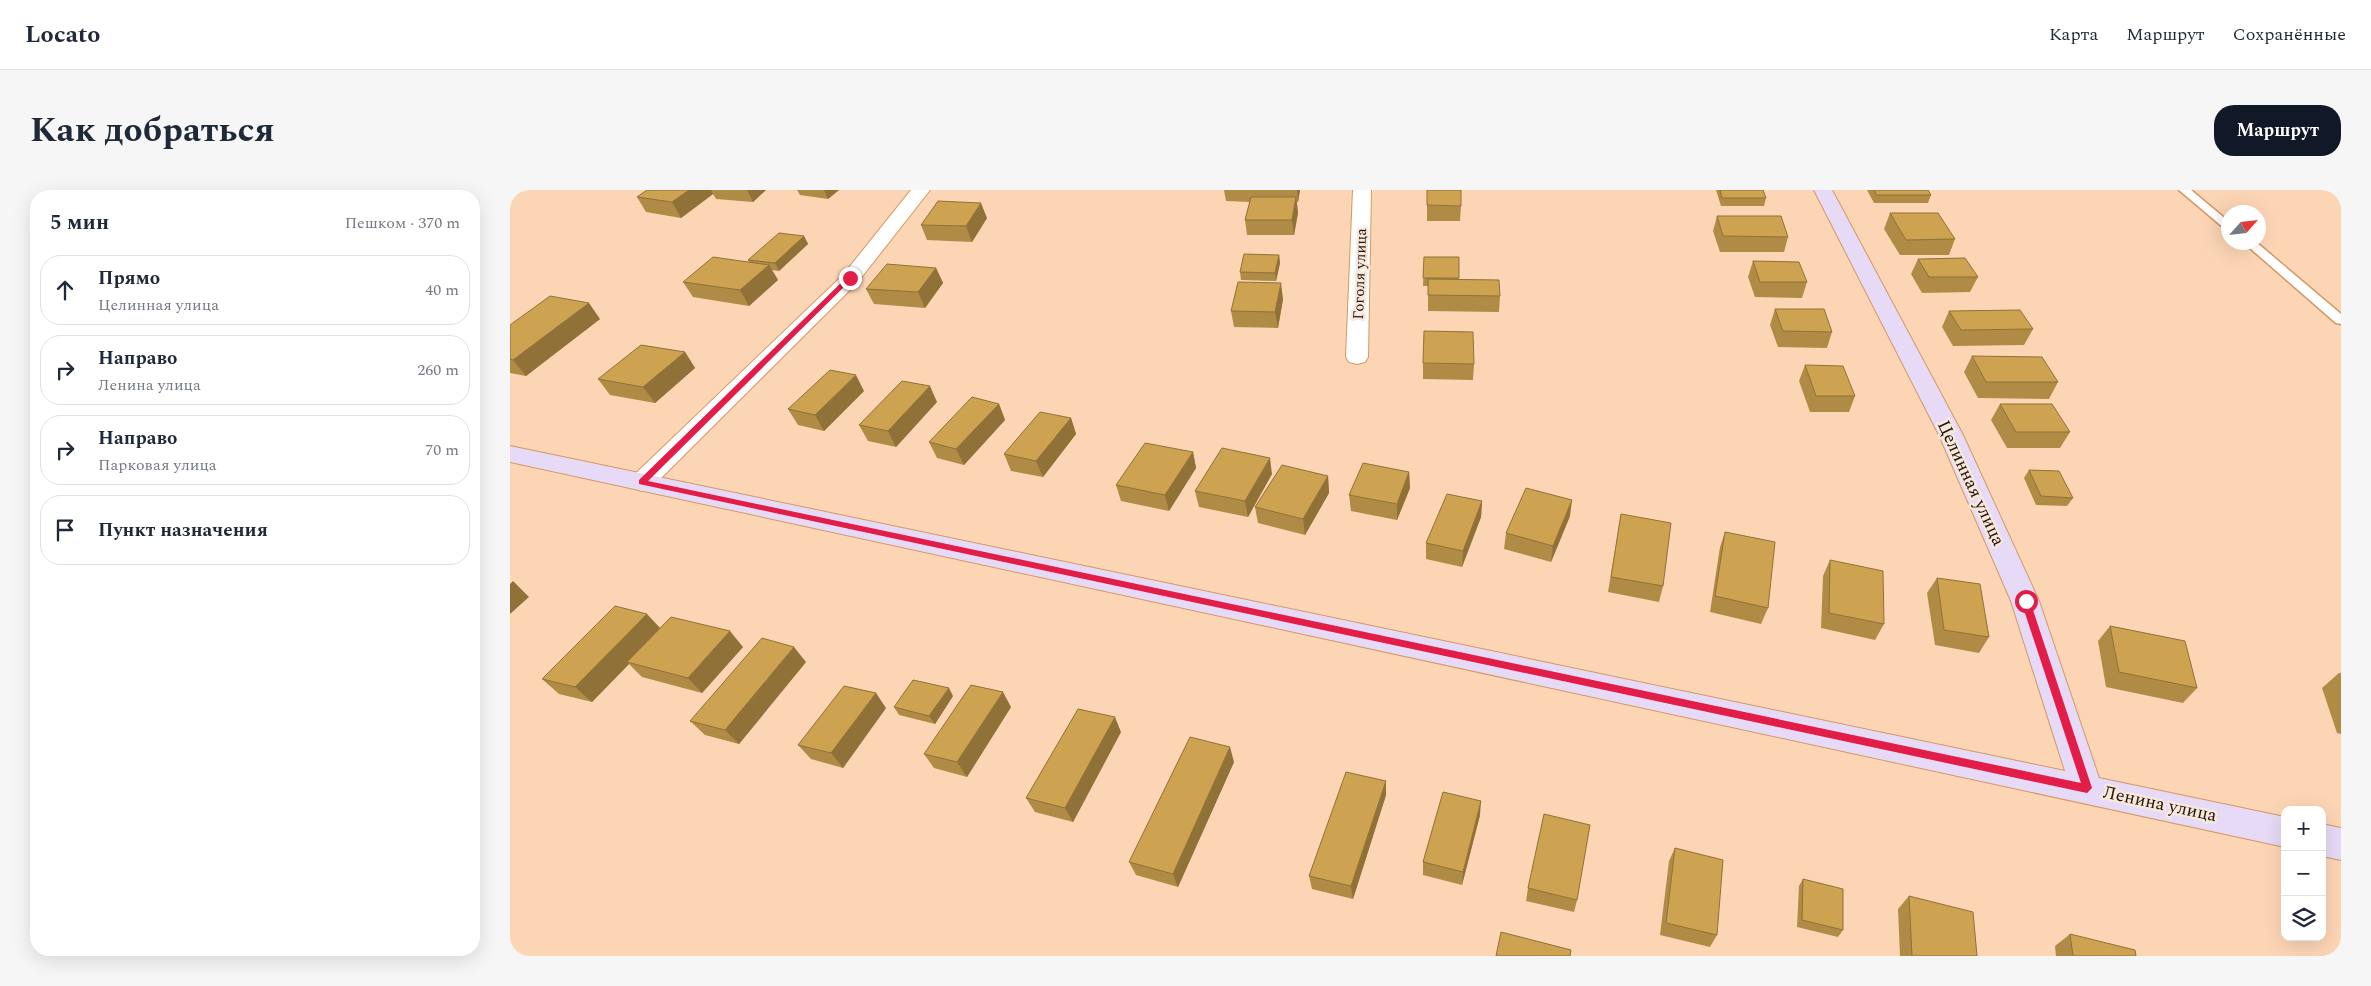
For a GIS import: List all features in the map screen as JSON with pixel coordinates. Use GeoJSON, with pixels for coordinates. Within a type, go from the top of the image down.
{"type":"FeatureCollection","features":[{"type":"Feature","properties":{"kind":"street"},"geometry":{"type":"LineString","coordinates":[[642,482],[850,278],[921,190]]}},
{"type":"Feature","properties":{"kind":"street","name":"Гоголя улица"},"geometry":{"type":"LineString","coordinates":[[1357,357],[1362,190]]}},
{"type":"Feature","properties":{"kind":"street","name":"Целинная улица"},"geometry":{"type":"LineString","coordinates":[[1823,190],[1950,435],[2026,601],[2087,788]]}},
{"type":"Feature","properties":{"kind":"street","name":"Ленина улица"},"geometry":{"type":"LineString","coordinates":[[510,454],[2087,788],[2281,831]]}},
{"type":"Feature","properties":{"kind":"street"},"geometry":{"type":"LineString","coordinates":[[2326,841],[2341,844]]}},
{"type":"Feature","properties":{"kind":"lane"},"geometry":{"type":"LineString","coordinates":[[2184,190],[2221,220]]}},
{"type":"Feature","properties":{"kind":"lane"},"geometry":{"type":"LineString","coordinates":[[2258,250],[2341,320]]}},
{"type":"Feature","properties":{"kind":"building"},"geometry":{"type":"Polygon","coordinates":[[[647,190],[689,190],[672,202],[637,197],[647,190]]]}},
{"type":"Feature","properties":{"kind":"building"},"geometry":{"type":"Polygon","coordinates":[[[1427,190],[1461,190],[1461,206],[1427,205],[1427,190]]]}},
{"type":"Feature","properties":{"kind":"building"},"geometry":{"type":"Polygon","coordinates":[[[1720,190],[1763,190],[1766,198],[1722,198],[1720,190]]]}},
{"type":"Feature","properties":{"kind":"building"},"geometry":{"type":"Polygon","coordinates":[[[1874,190],[1928,190],[1931,195],[1877,195],[1874,190]]]}},
{"type":"Feature","properties":{"kind":"building"},"geometry":{"type":"Polygon","coordinates":[[[1251,197],[1296,197],[1292,220],[1245,220],[1251,197]]]}},
{"type":"Feature","properties":{"kind":"building"},"geometry":{"type":"Polygon","coordinates":[[[938,201],[981,203],[966,226],[921,225],[938,201]]]}},
{"type":"Feature","properties":{"kind":"building"},"geometry":{"type":"Polygon","coordinates":[[[1890,213],[1938,213],[1955,239],[1906,240],[1890,213]]]}},
{"type":"Feature","properties":{"kind":"building"},"geometry":{"type":"Polygon","coordinates":[[[1717,216],[1781,216],[1788,237],[1723,236],[1717,216]]]}},
{"type":"Feature","properties":{"kind":"building"},"geometry":{"type":"Polygon","coordinates":[[[779,233],[804,236],[775,263],[748,260],[779,233]]]}},
{"type":"Feature","properties":{"kind":"building"},"geometry":{"type":"Polygon","coordinates":[[[1244,254],[1279,255],[1275,273],[1240,272],[1244,254]]]}},
{"type":"Feature","properties":{"kind":"building"},"geometry":{"type":"Polygon","coordinates":[[[713,257],[769,265],[740,290],[683,282],[713,257]]]}},
{"type":"Feature","properties":{"kind":"building"},"geometry":{"type":"Polygon","coordinates":[[[1424,257],[1459,257],[1459,278],[1423,278],[1424,257]]]}},
{"type":"Feature","properties":{"kind":"building"},"geometry":{"type":"Polygon","coordinates":[[[1965,258],[1978,277],[1929,277],[1918,259],[1965,258]]]}},
{"type":"Feature","properties":{"kind":"building"},"geometry":{"type":"Polygon","coordinates":[[[1753,261],[1799,262],[1807,282],[1760,282],[1753,261]]]}},
{"type":"Feature","properties":{"kind":"building"},"geometry":{"type":"Polygon","coordinates":[[[887,264],[936,268],[918,292],[866,289],[887,264]]]}},
{"type":"Feature","properties":{"kind":"building"},"geometry":{"type":"Polygon","coordinates":[[[1428,279],[1499,280],[1500,296],[1428,295],[1428,279]]]}},
{"type":"Feature","properties":{"kind":"building"},"geometry":{"type":"Polygon","coordinates":[[[1238,282],[1281,283],[1275,312],[1231,311],[1238,282]]]}},
{"type":"Feature","properties":{"kind":"building"},"geometry":{"type":"Polygon","coordinates":[[[550,296],[589,303],[513,360],[510,359],[510,325],[550,296]]]}},
{"type":"Feature","properties":{"kind":"building"},"geometry":{"type":"Polygon","coordinates":[[[1775,309],[1824,309],[1832,332],[1783,331],[1775,309]]]}},
{"type":"Feature","properties":{"kind":"building"},"geometry":{"type":"Polygon","coordinates":[[[2020,310],[2033,329],[1961,330],[1949,311],[2020,310]]]}},
{"type":"Feature","properties":{"kind":"building"},"geometry":{"type":"Polygon","coordinates":[[[1424,331],[1473,332],[1474,364],[1423,363],[1424,331]]]}},
{"type":"Feature","properties":{"kind":"building"},"geometry":{"type":"Polygon","coordinates":[[[641,345],[685,352],[643,387],[598,379],[641,345]]]}},
{"type":"Feature","properties":{"kind":"building"},"geometry":{"type":"Polygon","coordinates":[[[1972,356],[2042,357],[2058,382],[1986,382],[1972,356]]]}},
{"type":"Feature","properties":{"kind":"building"},"geometry":{"type":"Polygon","coordinates":[[[1805,365],[1843,366],[1855,396],[1816,396],[1805,365]]]}},
{"type":"Feature","properties":{"kind":"building"},"geometry":{"type":"Polygon","coordinates":[[[830,370],[856,375],[815,415],[788,409],[830,370]]]}},
{"type":"Feature","properties":{"kind":"building"},"geometry":{"type":"Polygon","coordinates":[[[902,381],[930,386],[888,431],[859,425],[902,381]]]}},
{"type":"Feature","properties":{"kind":"building"},"geometry":{"type":"Polygon","coordinates":[[[972,397],[999,404],[956,449],[929,442],[972,397]]]}},
{"type":"Feature","properties":{"kind":"building"},"geometry":{"type":"Polygon","coordinates":[[[2000,404],[2052,404],[2070,432],[2016,432],[2000,404]]]}},
{"type":"Feature","properties":{"kind":"building"},"geometry":{"type":"Polygon","coordinates":[[[1040,412],[1071,418],[1036,461],[1004,454],[1040,412]]]}},
{"type":"Feature","properties":{"kind":"building"},"geometry":{"type":"Polygon","coordinates":[[[1145,443],[1193,452],[1165,495],[1116,485],[1145,443]]]}},
{"type":"Feature","properties":{"kind":"building"},"geometry":{"type":"Polygon","coordinates":[[[1222,448],[1270,458],[1245,501],[1195,491],[1222,448]]]}},
{"type":"Feature","properties":{"kind":"building"},"geometry":{"type":"Polygon","coordinates":[[[1363,463],[1409,472],[1397,504],[1349,495],[1363,463]]]}},
{"type":"Feature","properties":{"kind":"building"},"geometry":{"type":"Polygon","coordinates":[[[1282,465],[1328,476],[1303,519],[1255,507],[1282,465]]]}},
{"type":"Feature","properties":{"kind":"building"},"geometry":{"type":"Polygon","coordinates":[[[2029,470],[2059,471],[2073,498],[2041,496],[2029,470]]]}},
{"type":"Feature","properties":{"kind":"building"},"geometry":{"type":"Polygon","coordinates":[[[1526,488],[1572,500],[1553,546],[1506,533],[1526,488]]]}},
{"type":"Feature","properties":{"kind":"building"},"geometry":{"type":"Polygon","coordinates":[[[1447,494],[1482,501],[1463,551],[1426,543],[1447,494]]]}},
{"type":"Feature","properties":{"kind":"building"},"geometry":{"type":"Polygon","coordinates":[[[1621,514],[1671,523],[1663,586],[1611,577],[1621,514]]]}},
{"type":"Feature","properties":{"kind":"building"},"geometry":{"type":"Polygon","coordinates":[[[1725,532],[1775,542],[1768,608],[1715,596],[1725,532]]]}},
{"type":"Feature","properties":{"kind":"building"},"geometry":{"type":"Polygon","coordinates":[[[1830,560],[1883,571],[1884,624],[1829,613],[1830,560]]]}},
{"type":"Feature","properties":{"kind":"building"},"geometry":{"type":"Polygon","coordinates":[[[1937,578],[1980,584],[1989,637],[1944,630],[1937,578]]]}},
{"type":"Feature","properties":{"kind":"building"},"geometry":{"type":"Polygon","coordinates":[[[615,606],[647,614],[575,687],[542,679],[615,606]]]}},
{"type":"Feature","properties":{"kind":"building"},"geometry":{"type":"Polygon","coordinates":[[[671,617],[730,631],[688,678],[627,662],[671,617]]]}},
{"type":"Feature","properties":{"kind":"building"},"geometry":{"type":"Polygon","coordinates":[[[2110,626],[2185,641],[2197,688],[2119,672],[2110,626]]]}},
{"type":"Feature","properties":{"kind":"building"},"geometry":{"type":"Polygon","coordinates":[[[762,638],[794,647],[725,730],[690,721],[762,638]]]}},
{"type":"Feature","properties":{"kind":"building"},"geometry":{"type":"Polygon","coordinates":[[[913,680],[949,688],[929,716],[894,707],[913,680]]]}},
{"type":"Feature","properties":{"kind":"building"},"geometry":{"type":"Polygon","coordinates":[[[971,685],[1003,692],[957,762],[924,754],[971,685]]]}},
{"type":"Feature","properties":{"kind":"building"},"geometry":{"type":"Polygon","coordinates":[[[844,686],[876,693],[831,753],[798,745],[844,686]]]}},
{"type":"Feature","properties":{"kind":"building"},"geometry":{"type":"Polygon","coordinates":[[[1078,709],[1115,717],[1065,808],[1026,798],[1078,709]]]}},
{"type":"Feature","properties":{"kind":"building"},"geometry":{"type":"Polygon","coordinates":[[[1190,737],[1230,747],[1173,874],[1129,862],[1190,737]]]}},
{"type":"Feature","properties":{"kind":"building"},"geometry":{"type":"Polygon","coordinates":[[[1346,772],[1386,781],[1351,886],[1309,876],[1346,772]]]}},
{"type":"Feature","properties":{"kind":"building"},"geometry":{"type":"Polygon","coordinates":[[[1443,792],[1481,801],[1463,872],[1423,862],[1443,792]]]}},
{"type":"Feature","properties":{"kind":"building"},"geometry":{"type":"Polygon","coordinates":[[[1544,814],[1590,825],[1577,900],[1528,888],[1544,814]]]}},
{"type":"Feature","properties":{"kind":"building"},"geometry":{"type":"Polygon","coordinates":[[[1675,848],[1723,860],[1717,935],[1666,923],[1675,848]]]}},
{"type":"Feature","properties":{"kind":"building"},"geometry":{"type":"Polygon","coordinates":[[[1803,879],[1843,889],[1843,930],[1802,920],[1803,879]]]}},
{"type":"Feature","properties":{"kind":"building"},"geometry":{"type":"Polygon","coordinates":[[[1909,896],[1973,912],[1977,956],[1912,956],[1909,896]]]}},
{"type":"Feature","properties":{"kind":"building"},"geometry":{"type":"Polygon","coordinates":[[[1501,932],[1571,950],[1570,956],[1496,956],[1501,932]]]}},
{"type":"Feature","properties":{"kind":"building"},"geometry":{"type":"Polygon","coordinates":[[[2070,934],[2135,950],[2136,956],[2073,956],[2070,934]]]}},
{"type":"Feature","properties":{"kind":"route"},"geometry":{"type":"LineString","coordinates":[[850,278],[642,482],[2087,788],[2026,601]]}}]}
